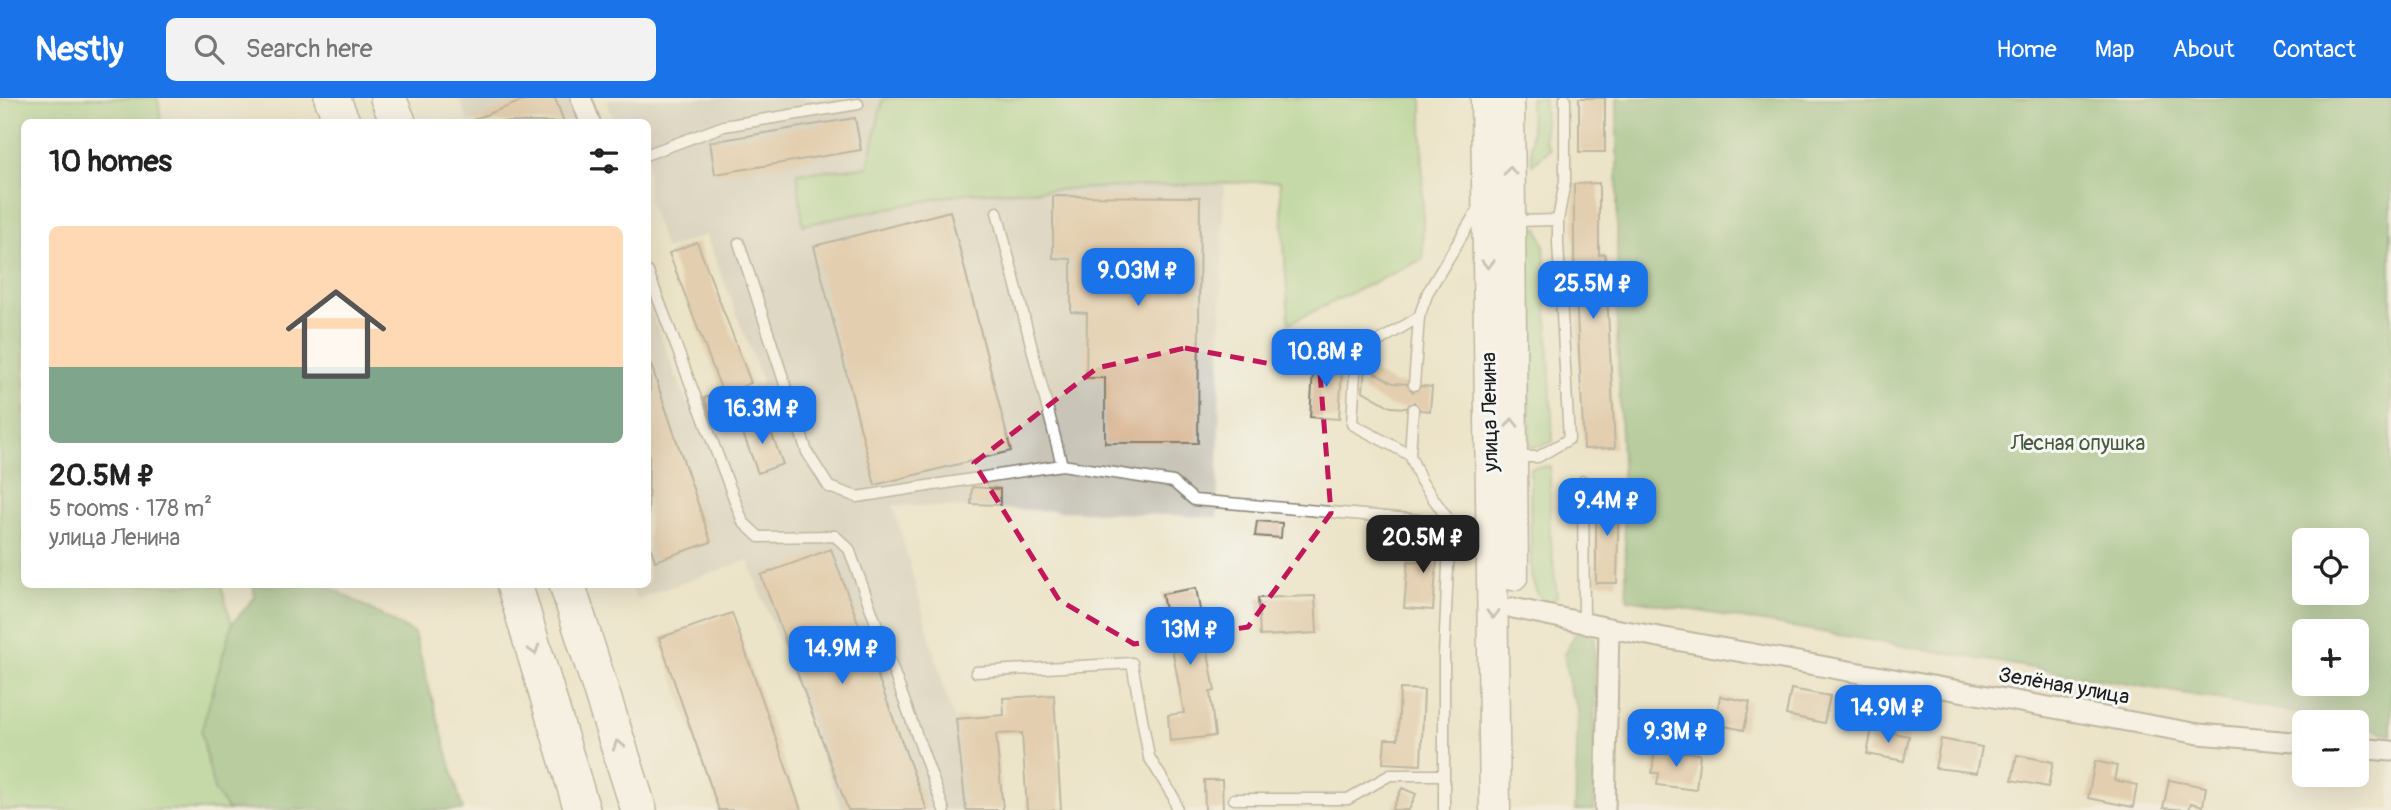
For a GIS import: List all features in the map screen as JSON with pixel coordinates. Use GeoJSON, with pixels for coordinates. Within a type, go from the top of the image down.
{"type":"FeatureCollection","features":[{"type":"Feature","properties":{"kind":"highway"},"geometry":{"type":"LineString","coordinates":[[332,98],[341,119]]}},
{"type":"Feature","properties":{"kind":"highway"},"geometry":{"type":"LineString","coordinates":[[388,98],[397,119]]}},
{"type":"Feature","properties":{"kind":"highway"},"geometry":{"type":"LineString","coordinates":[[515,588],[582,810]]}},
{"type":"Feature","properties":{"kind":"highway"},"geometry":{"type":"LineString","coordinates":[[568,588],[639,810]]}},
{"type":"Feature","properties":{"kind":"main road","name":"улица Ленина"},"geometry":{"type":"LineString","coordinates":[[1486,98],[1495,810]]}},
{"type":"Feature","properties":{"kind":"main road","name":"улица Ленина"},"geometry":{"type":"LineString","coordinates":[[1509,98],[1516,810]]}},
{"type":"Feature","properties":{"kind":"street"},"geometry":{"type":"LineString","coordinates":[[581,98],[589,119]]}},
{"type":"Feature","properties":{"kind":"street","name":"Зелёная улица"},"geometry":{"type":"LineString","coordinates":[[1513,608],[1609,628],[2199,734],[2292,742]]}},
{"type":"Feature","properties":{"kind":"street"},"geometry":{"type":"LineString","coordinates":[[1605,810],[1609,628]]}},
{"type":"Feature","properties":{"kind":"street"},"geometry":{"type":"LineString","coordinates":[[2369,749],[2391,751]]}},
{"type":"Feature","properties":{"kind":"lane"},"geometry":{"type":"LineString","coordinates":[[1513,457],[1538,457],[1569,439],[1558,220],[1565,181],[1565,98]]}},
{"type":"Feature","properties":{"kind":"lane"},"geometry":{"type":"LineString","coordinates":[[651,153],[724,126],[858,104]]}},
{"type":"Feature","properties":{"kind":"lane"},"geometry":{"type":"LineString","coordinates":[[1415,385],[1419,317],[1429,292],[1488,194]]}},
{"type":"Feature","properties":{"kind":"lane"},"geometry":{"type":"LineString","coordinates":[[997,212],[1062,465]]}},
{"type":"Feature","properties":{"kind":"lane"},"geometry":{"type":"LineString","coordinates":[[1510,221],[1558,220]]}},
{"type":"Feature","properties":{"kind":"lane"},"geometry":{"type":"LineString","coordinates":[[739,243],[807,452],[829,487],[857,497],[1062,465],[1172,482],[1194,500],[1492,526]]}},
{"type":"Feature","properties":{"kind":"lane"},"geometry":{"type":"LineString","coordinates":[[651,280],[743,522],[759,537],[835,536],[849,549],[944,810]]}},
{"type":"Feature","properties":{"kind":"lane"},"geometry":{"type":"LineString","coordinates":[[1410,455],[1352,424],[1356,355],[1419,317]]}},
{"type":"Feature","properties":{"kind":"lane"},"geometry":{"type":"LineString","coordinates":[[1413,409],[1410,455],[1421,481],[1450,522],[1444,655],[1444,810]]}},
{"type":"Feature","properties":{"kind":"lane"},"geometry":{"type":"LineString","coordinates":[[1583,481],[1584,622]]}},
{"type":"Feature","properties":{"kind":"lane"},"geometry":{"type":"LineString","coordinates":[[976,671],[1132,663],[1149,757],[1174,799],[1177,810]]}},
{"type":"Feature","properties":{"kind":"lane"},"geometry":{"type":"LineString","coordinates":[[1234,799],[1348,799],[1390,775],[1444,775]]}},
{"type":"Feature","properties":{"kind":"highlighted area"},"geometry":{"type":"Polygon","coordinates":[[[1185,348],[1320,373],[1331,513],[1248,627],[1134,644],[1059,600],[974,463],[1097,368],[1185,348]]]}},
{"type":"Feature","properties":{"kind":"shaded area"},"geometry":{"type":"Polygon","coordinates":[[[459,98],[569,98],[577,119],[467,119],[459,98]]]}},
{"type":"Feature","properties":{"kind":"shaded area"},"geometry":{"type":"Polygon","coordinates":[[[626,98],[883,98],[868,167],[797,173],[804,225],[965,193],[1224,183],[1217,517],[893,505],[950,709],[958,727],[969,810],[842,810],[748,560],[636,599],[632,588],[651,588],[651,312],[687,404],[726,389],[729,397],[763,383],[706,235],[665,250],[651,208],[651,119],[613,119],[606,101],[626,98]]]}},
{"type":"Feature","properties":{"kind":"green space"},"geometry":{"type":"Polygon","coordinates":[[[0,98],[158,98],[161,119],[21,119],[21,588],[222,588],[232,624],[201,732],[214,790],[228,810],[0,810],[0,98]]]}},
{"type":"Feature","properties":{"kind":"green space"},"geometry":{"type":"Polygon","coordinates":[[[883,98],[1422,98],[1423,259],[1289,323],[1280,181],[965,193],[803,225],[797,173],[868,167],[883,98]]]}},
{"type":"Feature","properties":{"kind":"green space"},"geometry":{"type":"Polygon","coordinates":[[[1530,98],[1544,98],[1545,141],[1550,149],[1532,165],[1530,98]]]}},
{"type":"Feature","properties":{"kind":"green space","name":"Лесная опушка"},"geometry":{"type":"Polygon","coordinates":[[[1617,98],[2391,98],[2391,735],[2369,727],[2369,710],[2292,712],[1627,599],[1617,333],[1617,98]]]}},
{"type":"Feature","properties":{"kind":"green space"},"geometry":{"type":"Polygon","coordinates":[[[1538,228],[1544,245],[1553,442],[1530,448],[1528,230],[1538,228]]]}},
{"type":"Feature","properties":{"kind":"green space"},"geometry":{"type":"Polygon","coordinates":[[[1550,466],[1550,531],[1557,596],[1551,604],[1535,589],[1531,576],[1530,468],[1550,466]]]}},
{"type":"Feature","properties":{"kind":"green space"},"geometry":{"type":"Polygon","coordinates":[[[254,588],[332,588],[414,633],[463,810],[228,810],[214,790],[201,732],[232,624],[255,597],[254,588]]]}},
{"type":"Feature","properties":{"kind":"green space"},"geometry":{"type":"Polygon","coordinates":[[[1583,630],[1595,638],[1594,810],[1575,810],[1578,709],[1570,691],[1564,654],[1575,634],[1583,630]]]}},
{"type":"Feature","properties":{"kind":"building"},"geometry":{"type":"Polygon","coordinates":[[[530,98],[555,98],[563,119],[475,119],[530,98]]]}},
{"type":"Feature","properties":{"kind":"building"},"geometry":{"type":"Polygon","coordinates":[[[1579,98],[1605,98],[1605,152],[1579,152],[1579,98]]]}},
{"type":"Feature","properties":{"kind":"building"},"geometry":{"type":"Polygon","coordinates":[[[855,118],[861,150],[715,174],[710,142],[855,118]]]}},
{"type":"Feature","properties":{"kind":"building"},"geometry":{"type":"Polygon","coordinates":[[[1599,183],[1599,255],[1605,254],[1615,448],[1584,449],[1574,256],[1574,184],[1599,183]]]}},
{"type":"Feature","properties":{"kind":"building"},"geometry":{"type":"Polygon","coordinates":[[[1053,196],[1200,197],[1198,443],[1105,443],[1105,378],[1086,378],[1087,313],[1071,312],[1071,259],[1053,258],[1053,196]]]}},
{"type":"Feature","properties":{"kind":"building"},"geometry":{"type":"Polygon","coordinates":[[[950,211],[1011,451],[875,485],[814,246],[950,211]]]}},
{"type":"Feature","properties":{"kind":"building"},"geometry":{"type":"Polygon","coordinates":[[[697,242],[751,383],[723,394],[669,253],[697,242]]]}},
{"type":"Feature","properties":{"kind":"building"},"geometry":{"type":"Polygon","coordinates":[[[1314,356],[1328,357],[1342,368],[1339,419],[1310,417],[1314,356]]]}},
{"type":"Feature","properties":{"kind":"building"},"geometry":{"type":"Polygon","coordinates":[[[651,365],[711,542],[655,561],[651,548],[651,365]]]}},
{"type":"Feature","properties":{"kind":"building"},"geometry":{"type":"Polygon","coordinates":[[[1365,367],[1393,383],[1407,384],[1413,392],[1421,386],[1432,387],[1430,411],[1420,410],[1414,402],[1406,408],[1391,407],[1363,391],[1365,367]]]}},
{"type":"Feature","properties":{"kind":"building"},"geometry":{"type":"Polygon","coordinates":[[[718,393],[725,413],[712,418],[704,398],[718,393]]]}},
{"type":"Feature","properties":{"kind":"building"},"geometry":{"type":"Polygon","coordinates":[[[766,419],[783,464],[758,473],[741,428],[766,419]]]}},
{"type":"Feature","properties":{"kind":"building"},"geometry":{"type":"Polygon","coordinates":[[[972,487],[1000,489],[1000,505],[971,504],[972,487]]]}},
{"type":"Feature","properties":{"kind":"building"},"geometry":{"type":"Polygon","coordinates":[[[1596,494],[1619,494],[1617,583],[1596,583],[1596,494]]]}},
{"type":"Feature","properties":{"kind":"building"},"geometry":{"type":"Polygon","coordinates":[[[1257,521],[1282,523],[1281,538],[1255,536],[1257,521]]]}},
{"type":"Feature","properties":{"kind":"building"},"geometry":{"type":"Polygon","coordinates":[[[1422,532],[1439,534],[1433,610],[1404,608],[1408,561],[1420,562],[1422,532]]]}},
{"type":"Feature","properties":{"kind":"building"},"geometry":{"type":"Polygon","coordinates":[[[831,549],[927,810],[848,810],[761,575],[831,549]]]}},
{"type":"Feature","properties":{"kind":"building"},"geometry":{"type":"Polygon","coordinates":[[[1196,588],[1215,691],[1210,692],[1215,736],[1170,741],[1168,715],[1184,713],[1162,594],[1196,588]]]}},
{"type":"Feature","properties":{"kind":"building"},"geometry":{"type":"Polygon","coordinates":[[[1315,596],[1317,633],[1260,636],[1258,598],[1315,596]]]}},
{"type":"Feature","properties":{"kind":"building"},"geometry":{"type":"Polygon","coordinates":[[[732,613],[801,810],[719,810],[659,638],[732,613]]]}},
{"type":"Feature","properties":{"kind":"building"},"geometry":{"type":"Polygon","coordinates":[[[1400,689],[1424,690],[1421,765],[1383,763],[1385,739],[1398,739],[1400,689]]]}},
{"type":"Feature","properties":{"kind":"building"},"geometry":{"type":"Polygon","coordinates":[[[1791,689],[1830,696],[1824,723],[1786,715],[1791,689]]]}},
{"type":"Feature","properties":{"kind":"building"},"geometry":{"type":"Polygon","coordinates":[[[1054,695],[1061,810],[1027,810],[1022,733],[996,734],[1003,810],[966,810],[956,719],[1004,715],[1003,698],[1054,695]]]}},
{"type":"Feature","properties":{"kind":"building"},"geometry":{"type":"Polygon","coordinates":[[[1720,696],[1750,702],[1744,730],[1715,724],[1720,696]]]}},
{"type":"Feature","properties":{"kind":"building"},"geometry":{"type":"Polygon","coordinates":[[[1872,729],[1909,736],[1904,761],[1867,754],[1872,729]]]}},
{"type":"Feature","properties":{"kind":"building"},"geometry":{"type":"Polygon","coordinates":[[[1941,739],[1982,747],[1977,773],[1935,768],[1941,739]]]}},
{"type":"Feature","properties":{"kind":"building"},"geometry":{"type":"Polygon","coordinates":[[[1655,748],[1700,754],[1696,790],[1657,785],[1659,773],[1652,773],[1655,748]]]}},
{"type":"Feature","properties":{"kind":"building"},"geometry":{"type":"Polygon","coordinates":[[[2017,755],[2053,762],[2048,787],[2012,780],[2017,755]]]}},
{"type":"Feature","properties":{"kind":"building"},"geometry":{"type":"Polygon","coordinates":[[[2095,761],[2117,766],[2114,780],[2137,785],[2133,807],[2088,798],[2095,761]]]}},
{"type":"Feature","properties":{"kind":"building"},"geometry":{"type":"Polygon","coordinates":[[[1204,780],[1222,780],[1223,810],[1205,810],[1204,780]]]}},
{"type":"Feature","properties":{"kind":"building"},"geometry":{"type":"Polygon","coordinates":[[[2169,780],[2206,787],[2203,806],[2191,803],[2189,810],[2163,808],[2169,780]]]}},
{"type":"Feature","properties":{"kind":"building"},"geometry":{"type":"Polygon","coordinates":[[[1402,788],[1416,794],[1409,810],[1392,810],[1402,788]]]}}]}
